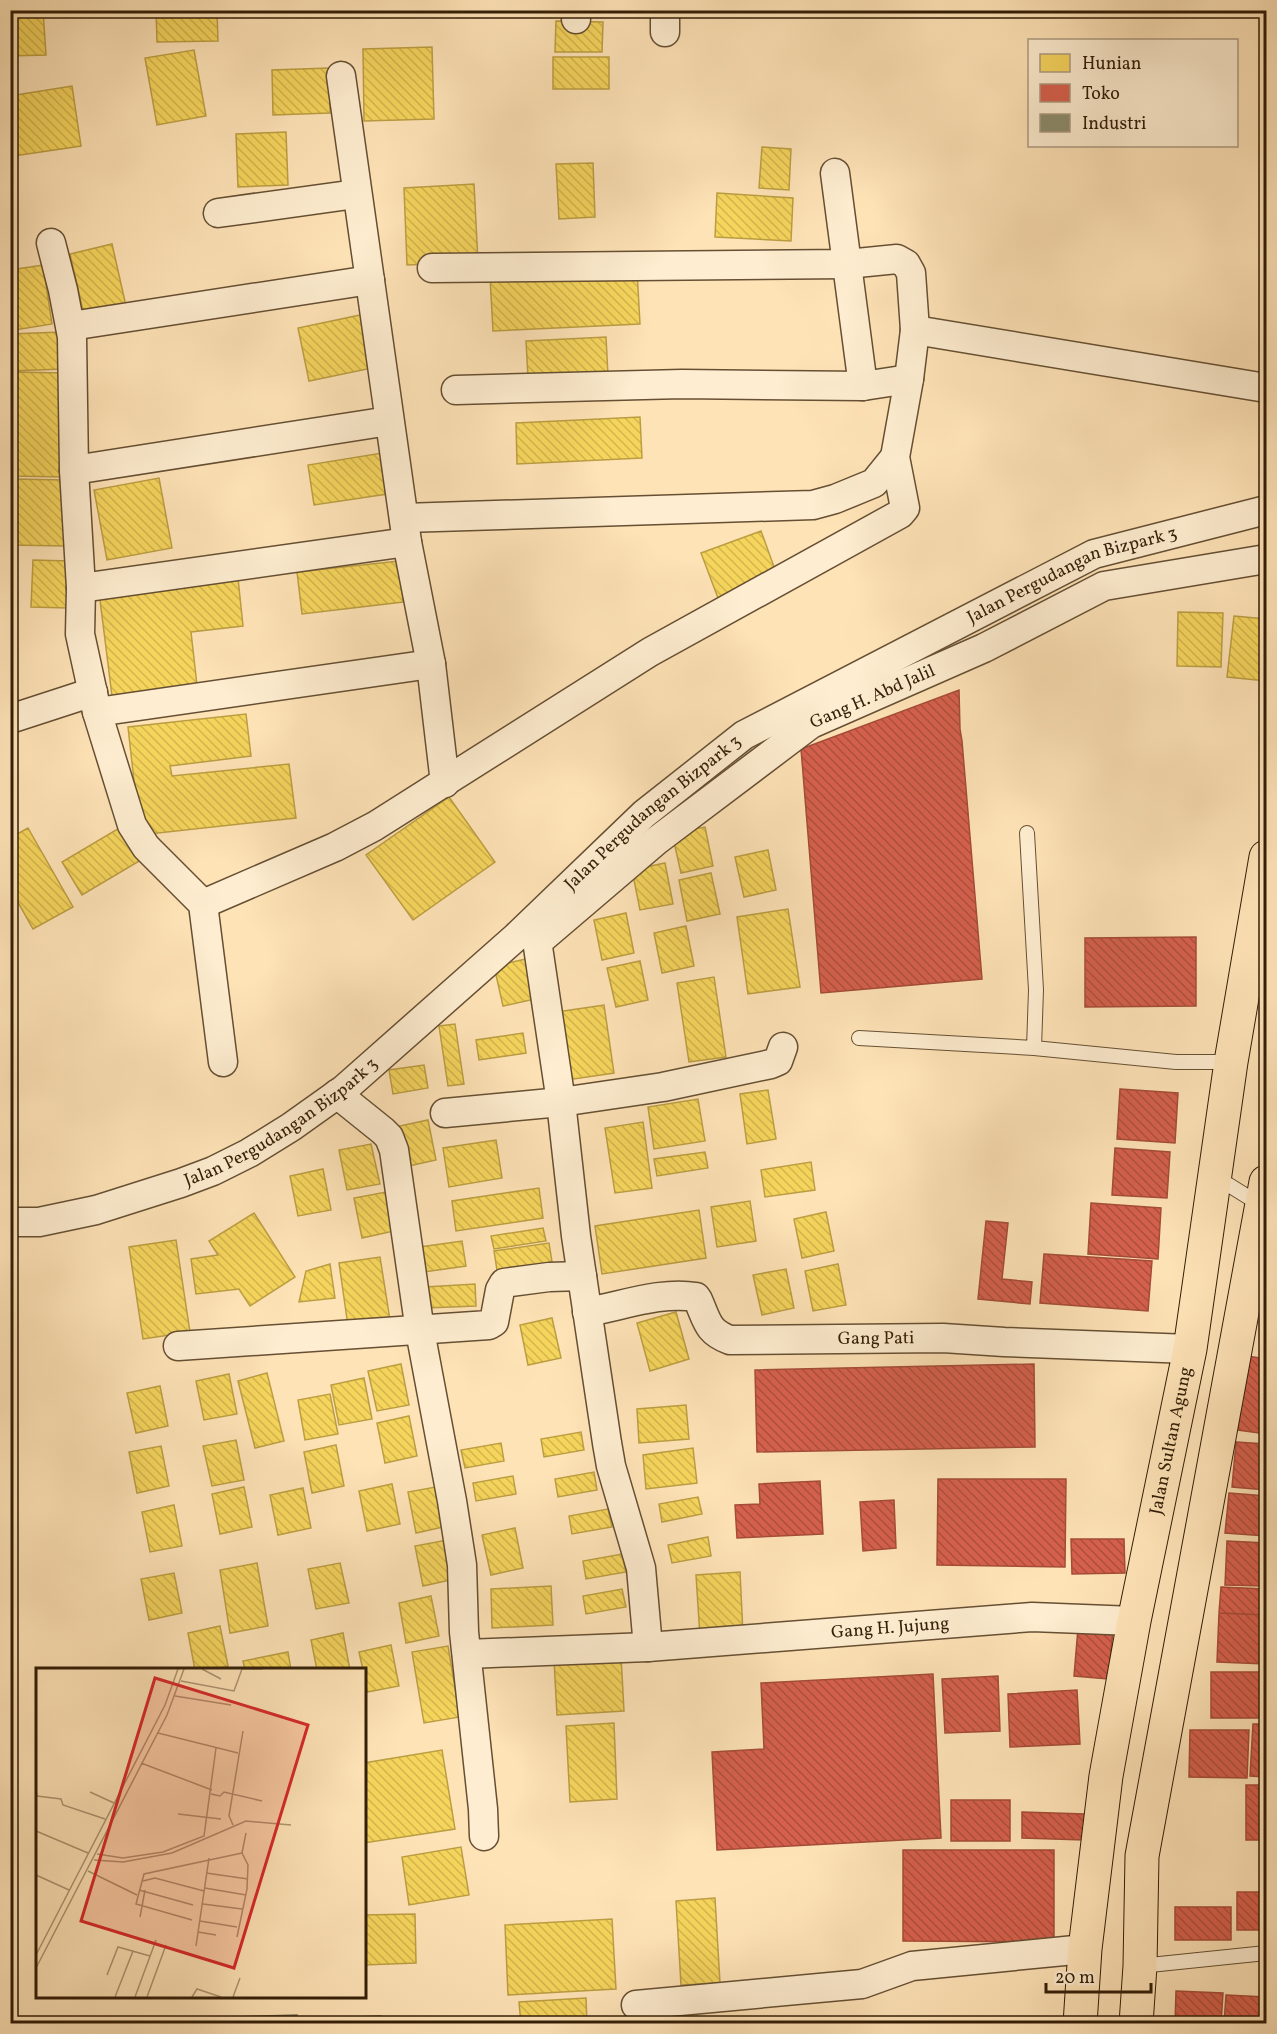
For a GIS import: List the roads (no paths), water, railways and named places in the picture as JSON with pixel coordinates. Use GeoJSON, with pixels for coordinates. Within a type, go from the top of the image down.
{"type":"FeatureCollection","features":[{"type":"Feature","properties":{"kind":"highway","name":"Jalan Sultan Agung"},"geometry":{"type":"LineString","coordinates":[[1080,2024],[1085,1949],[1106,1776],[1134,1621],[1190,1349],[1231,1062],[1266,857]]}},
{"type":"Feature","properties":{"kind":"highway"},"geometry":{"type":"LineString","coordinates":[[1136,2024],[1140,1966],[1142,1856],[1265,1198]]}},
{"type":"Feature","properties":{"kind":"street"},"geometry":{"type":"LineString","coordinates":[[341,76],[389,421],[406,530],[431,664],[445,783]]}},
{"type":"Feature","properties":{"kind":"street"},"geometry":{"type":"LineString","coordinates":[[835,173],[863,386]]}},
{"type":"Feature","properties":{"kind":"street"},"geometry":{"type":"LineString","coordinates":[[218,213],[356,194]]}},
{"type":"Feature","properties":{"kind":"street"},"geometry":{"type":"LineString","coordinates":[[51,243],[71,326],[73,352],[74,470],[81,588],[80,634],[95,702],[132,825],[140,840],[203,904],[223,1062]]}},
{"type":"Feature","properties":{"kind":"street"},"geometry":{"type":"LineString","coordinates":[[203,904],[335,848],[375,826],[650,652],[733,604],[900,514],[905,508],[895,457],[915,330],[911,273],[906,264],[897,259],[847,264],[432,268]]}},
{"type":"Feature","properties":{"kind":"street"},"geometry":{"type":"LineString","coordinates":[[71,326],[370,280]]}},
{"type":"Feature","properties":{"kind":"street"},"geometry":{"type":"LineString","coordinates":[[915,330],[1266,388]]}},
{"type":"Feature","properties":{"kind":"street"},"geometry":{"type":"LineString","coordinates":[[456,390],[682,384],[863,386],[909,379]]}},
{"type":"Feature","properties":{"kind":"street"},"geometry":{"type":"LineString","coordinates":[[74,470],[389,421]]}},
{"type":"Feature","properties":{"kind":"street"},"geometry":{"type":"LineString","coordinates":[[81,588],[406,530],[813,505],[835,499],[874,483],[895,457]]}},
{"type":"Feature","properties":{"kind":"street","name":"Jalan Pergudangan Bizpark 3"},"geometry":{"type":"LineString","coordinates":[[10,1222],[39,1222],[96,1210],[213,1171],[274,1137],[337,1094],[516,937],[644,814],[744,735],[1094,554],[1266,510]]}},
{"type":"Feature","properties":{"kind":"street","name":"Gang H. Abd Jalil"},"geometry":{"type":"LineString","coordinates":[[561,1102],[538,947],[540,940],[656,841],[811,724],[984,648],[1104,586],[1266,559]]}},
{"type":"Feature","properties":{"kind":"street"},"geometry":{"type":"LineString","coordinates":[[10,718],[95,702],[431,664]]}},
{"type":"Feature","properties":{"kind":"street"},"geometry":{"type":"LineString","coordinates":[[445,1113],[561,1102],[663,1088],[778,1062],[783,1047]]}},
{"type":"Feature","properties":{"kind":"street"},"geometry":{"type":"LineString","coordinates":[[337,1094],[383,1131],[392,1143],[399,1178],[420,1331],[462,1565],[467,1653],[484,1836]]}},
{"type":"Feature","properties":{"kind":"street"},"geometry":{"type":"LineString","coordinates":[[561,1102],[587,1312],[611,1466],[641,1568],[648,1647]]}},
{"type":"Feature","properties":{"kind":"street"},"geometry":{"type":"LineString","coordinates":[[178,1346],[420,1331],[492,1324],[500,1290],[504,1283],[582,1275]]}},
{"type":"Feature","properties":{"kind":"street","name":"Gang Pati"},"geometry":{"type":"LineString","coordinates":[[587,1312],[675,1295],[696,1297],[712,1330],[718,1336],[730,1340],[942,1338],[1190,1349]]}},
{"type":"Feature","properties":{"kind":"street","name":"Gang H. Jujung"},"geometry":{"type":"LineString","coordinates":[[467,1653],[648,1647],[1032,1617],[1134,1621]]}},
{"type":"Feature","properties":{"kind":"street"},"geometry":{"type":"LineString","coordinates":[[636,2005],[862,1984],[912,1966],[1085,1949]]}},
{"type":"Feature","properties":{"kind":"lane"},"geometry":{"type":"LineString","coordinates":[[1027,833],[1036,990],[1034,1047]]}},
{"type":"Feature","properties":{"kind":"lane"},"geometry":{"type":"LineString","coordinates":[[859,1038],[1034,1047],[1176,1062],[1231,1062]]}},
{"type":"Feature","properties":{"kind":"lane"},"geometry":{"type":"LineString","coordinates":[[1215,1176],[1265,1198]]}},
{"type":"Feature","properties":{"kind":"lane"},"geometry":{"type":"LineString","coordinates":[[1140,1966],[1266,1953]]}}]}
